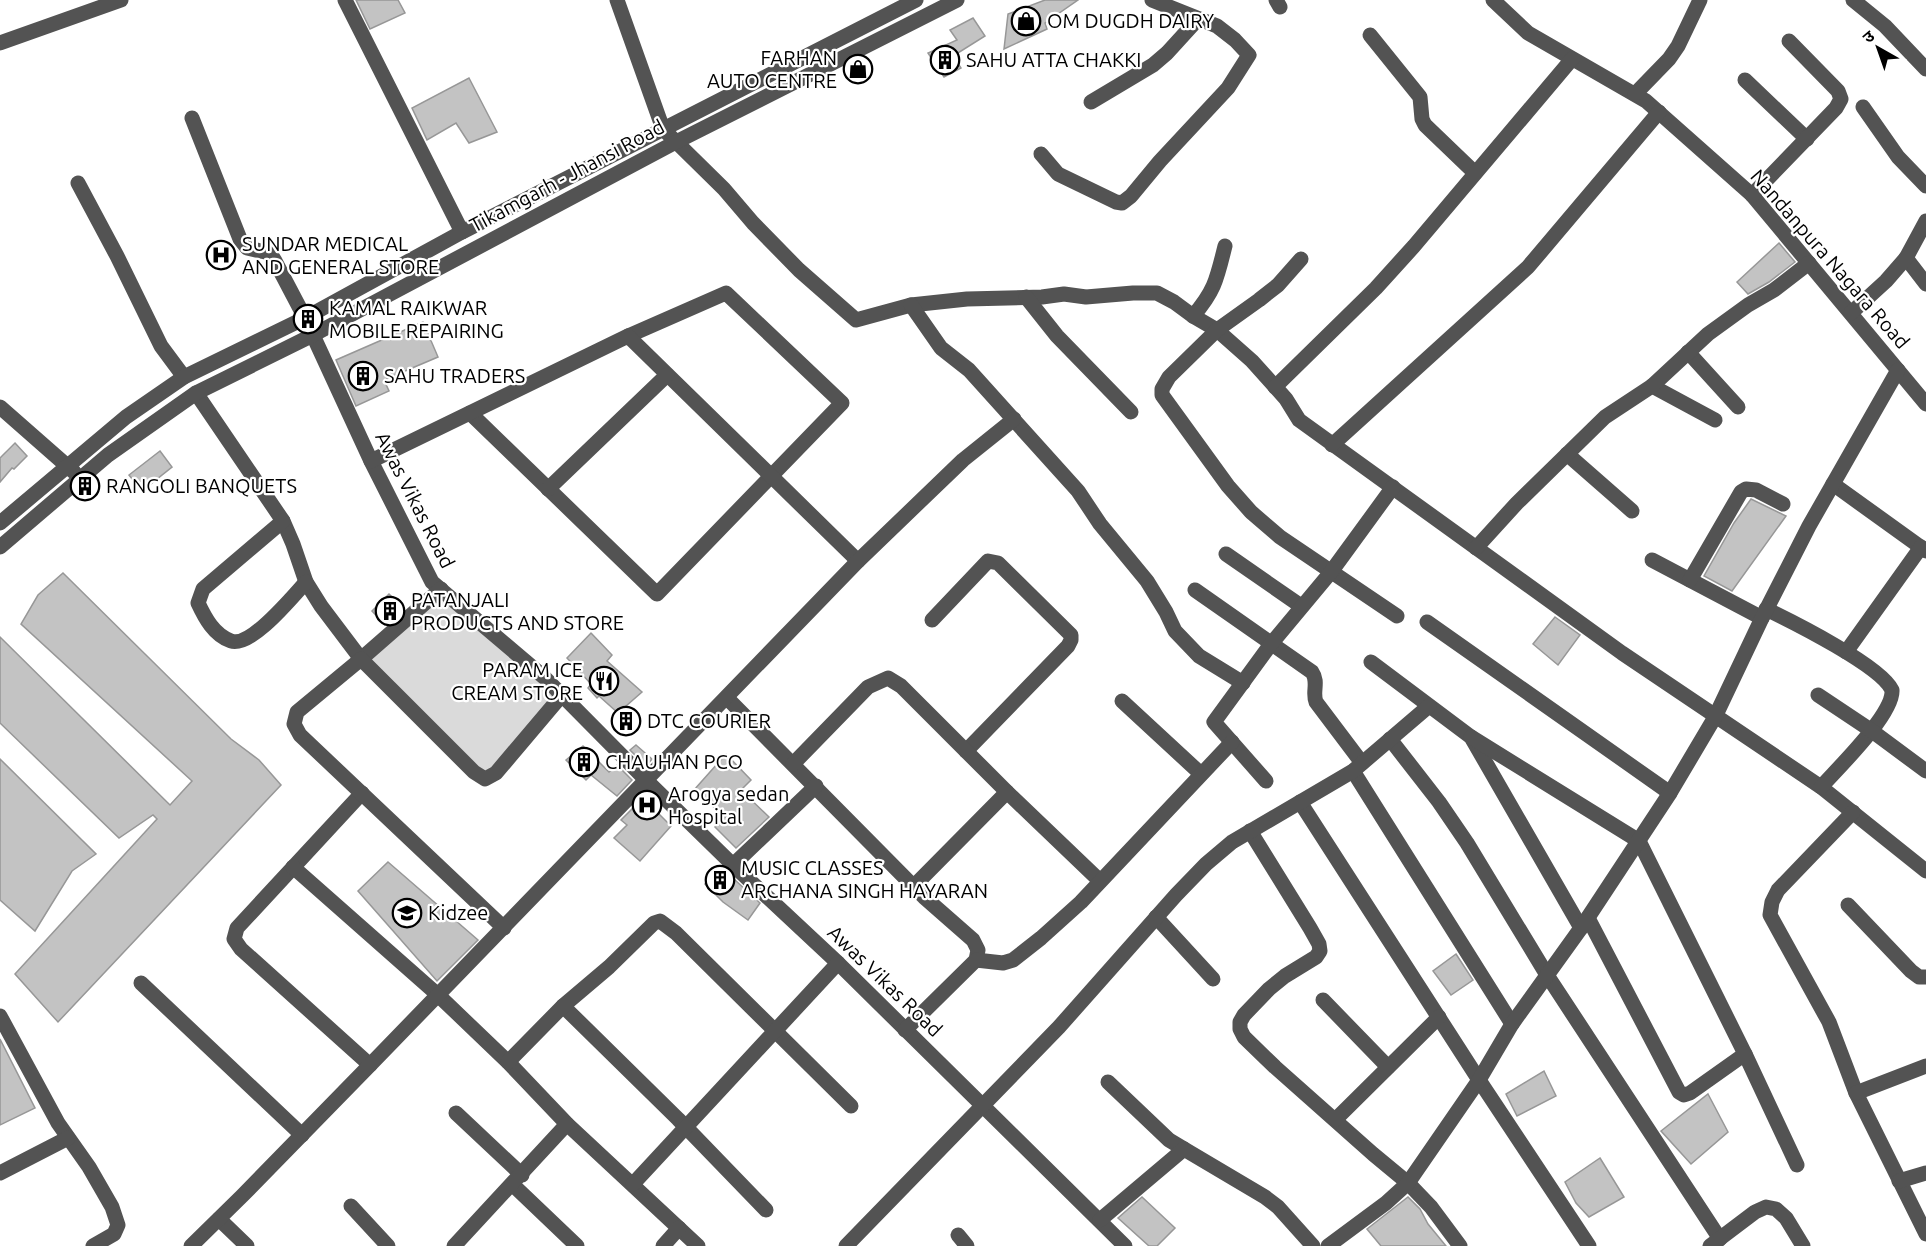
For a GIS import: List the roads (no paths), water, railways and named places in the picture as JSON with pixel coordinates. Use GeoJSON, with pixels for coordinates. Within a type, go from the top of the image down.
{"type":"FeatureCollection","features":[{"type":"Feature","properties":{"kind":"street"},"geometry":{"type":"LineString","coordinates":[[0,44],[120,0]]}},
{"type":"Feature","properties":{"kind":"street"},"geometry":{"type":"LineString","coordinates":[[345,0],[462,232]]}},
{"type":"Feature","properties":{"kind":"street"},"geometry":{"type":"LineString","coordinates":[[617,0],[663,129],[724,189],[753,223],[799,270],[856,320],[911,306],[967,299],[1064,294],[1086,297],[1133,292],[1157,293],[1217,330],[1252,361],[1286,399],[1299,420],[1332,445],[1622,653],[1821,787],[1926,871]]}},
{"type":"Feature","properties":{"kind":"street","name":"Tikamgarh - Jhansi Road"},"geometry":{"type":"LineString","coordinates":[[0,547],[147,426],[196,393],[313,335],[676,142],[957,0]]}},
{"type":"Feature","properties":{"kind":"street"},"geometry":{"type":"LineString","coordinates":[[1041,154],[1058,174],[1105,198],[1122,202],[1131,196],[1160,161],[1228,88],[1249,55],[1217,26],[1152,0]]}},
{"type":"Feature","properties":{"kind":"street","name":"Nandanpura Nagara Road"},"geometry":{"type":"LineString","coordinates":[[1493,0],[1528,33],[1646,101],[1752,195],[1926,404]]}},
{"type":"Feature","properties":{"kind":"street"},"geometry":{"type":"LineString","coordinates":[[1635,94],[1669,59],[1678,46],[1700,0]]}},
{"type":"Feature","properties":{"kind":"street"},"geometry":{"type":"LineString","coordinates":[[1853,0],[1885,26],[1926,69]]}},
{"type":"Feature","properties":{"kind":"street"},"geometry":{"type":"LineString","coordinates":[[0,523],[126,417],[184,377],[305,318],[462,232],[911,1]]}},
{"type":"Feature","properties":{"kind":"street"},"geometry":{"type":"LineString","coordinates":[[1091,102],[1153,65],[1198,19]]}},
{"type":"Feature","properties":{"kind":"street"},"geometry":{"type":"LineString","coordinates":[[1370,35],[1420,97],[1422,119],[1425,124],[1475,173]]}},
{"type":"Feature","properties":{"kind":"street"},"geometry":{"type":"LineString","coordinates":[[1752,195],[1836,108],[1841,99],[1840,95],[1789,41]]}},
{"type":"Feature","properties":{"kind":"street"},"geometry":{"type":"LineString","coordinates":[[1275,387],[1376,288],[1414,246],[1572,58]]}},
{"type":"Feature","properties":{"kind":"street"},"geometry":{"type":"LineString","coordinates":[[1745,80],[1807,139]]}},
{"type":"Feature","properties":{"kind":"street"},"geometry":{"type":"LineString","coordinates":[[1863,107],[1898,157],[1926,186]]}},
{"type":"Feature","properties":{"kind":"street"},"geometry":{"type":"LineString","coordinates":[[1332,445],[1528,267],[1659,112]]}},
{"type":"Feature","properties":{"kind":"street","name":"Awas Vikas Road"},"geometry":{"type":"LineString","coordinates":[[192,118],[240,239],[247,248],[270,253],[305,318],[371,461],[432,582],[545,678],[647,781],[838,963],[1125,1246]]}},
{"type":"Feature","properties":{"kind":"street"},"geometry":{"type":"LineString","coordinates":[[78,183],[161,346],[184,377]]}},
{"type":"Feature","properties":{"kind":"street"},"geometry":{"type":"LineString","coordinates":[[1851,313],[1886,281],[1906,258],[1926,221]]}},
{"type":"Feature","properties":{"kind":"street"},"geometry":{"type":"LineString","coordinates":[[1193,316],[1214,289],[1225,246]]}},
{"type":"Feature","properties":{"kind":"street"},"geometry":{"type":"LineString","coordinates":[[1906,258],[1926,284]]}},
{"type":"Feature","properties":{"kind":"street"},"geometry":{"type":"LineString","coordinates":[[1301,259],[1272,290],[1217,330],[1169,377],[1162,389],[1162,395],[1228,486],[1251,512],[1280,537],[1397,616]]}},
{"type":"Feature","properties":{"kind":"street"},"geometry":{"type":"LineString","coordinates":[[1476,548],[1605,417],[1652,386],[1708,334],[1748,305],[1774,290],[1809,263]]}},
{"type":"Feature","properties":{"kind":"street"},"geometry":{"type":"LineString","coordinates":[[371,461],[628,336],[726,293],[842,403],[657,594],[470,413]]}},
{"type":"Feature","properties":{"kind":"street"},"geometry":{"type":"LineString","coordinates":[[1026,297],[1057,336],[1131,412]]}},
{"type":"Feature","properties":{"kind":"street"},"geometry":{"type":"LineString","coordinates":[[911,306],[942,348],[969,370],[1078,491],[1100,524],[1147,580],[1175,631],[1199,656],[1243,683]]}},
{"type":"Feature","properties":{"kind":"street"},"geometry":{"type":"LineString","coordinates":[[628,336],[858,561]]}},
{"type":"Feature","properties":{"kind":"street"},"geometry":{"type":"LineString","coordinates":[[1688,352],[1738,407]]}},
{"type":"Feature","properties":{"kind":"street"},"geometry":{"type":"LineString","coordinates":[[1328,1246],[1386,1203],[1408,1183],[1479,1080],[1512,1024],[1584,923],[1670,794],[1715,717],[1764,613],[1833,484],[1898,370]]}},
{"type":"Feature","properties":{"kind":"street"},"geometry":{"type":"LineString","coordinates":[[548,489],[667,375]]}},
{"type":"Feature","properties":{"kind":"street"},"geometry":{"type":"LineString","coordinates":[[1652,386],[1715,420]]}},
{"type":"Feature","properties":{"kind":"street"},"geometry":{"type":"LineString","coordinates":[[196,393],[283,521],[306,582],[321,606],[362,659],[474,772],[485,779],[496,773],[562,695]]}},
{"type":"Feature","properties":{"kind":"street"},"geometry":{"type":"LineString","coordinates":[[0,407],[81,478]]}},
{"type":"Feature","properties":{"kind":"street"},"geometry":{"type":"LineString","coordinates":[[190,1246],[504,928],[858,561],[963,460],[1014,419]]}},
{"type":"Feature","properties":{"kind":"street"},"geometry":{"type":"LineString","coordinates":[[1567,454],[1632,512]]}},
{"type":"Feature","properties":{"kind":"street"},"geometry":{"type":"LineString","coordinates":[[1833,484],[1924,549],[1846,652]]}},
{"type":"Feature","properties":{"kind":"street"},"geometry":{"type":"LineString","coordinates":[[1266,782],[1214,722],[1271,644],[1331,572],[1393,488]]}},
{"type":"Feature","properties":{"kind":"street"},"geometry":{"type":"LineString","coordinates":[[1690,580],[1741,492],[1746,489],[1756,490],[1783,504]]}},
{"type":"Feature","properties":{"kind":"street"},"geometry":{"type":"LineString","coordinates":[[283,521],[203,589],[198,603],[207,622],[219,633],[232,642],[243,641],[258,631],[306,582]]}},
{"type":"Feature","properties":{"kind":"street"},"geometry":{"type":"LineString","coordinates":[[1226,555],[1301,606]]}},
{"type":"Feature","properties":{"kind":"street"},"geometry":{"type":"LineString","coordinates":[[1652,560],[1690,580],[1815,633],[1846,652],[1891,687],[1893,694],[1890,703],[1872,730],[1821,787]]}},
{"type":"Feature","properties":{"kind":"street"},"geometry":{"type":"LineString","coordinates":[[932,620],[988,561],[998,564],[1071,635],[1068,646],[966,751]]}},
{"type":"Feature","properties":{"kind":"street"},"geometry":{"type":"LineString","coordinates":[[441,589],[362,659],[297,712],[294,724],[300,735],[504,928]]}},
{"type":"Feature","properties":{"kind":"street"},"geometry":{"type":"LineString","coordinates":[[1195,590],[1315,675],[1314,697],[1316,702],[1512,1024]]}},
{"type":"Feature","properties":{"kind":"street"},"geometry":{"type":"LineString","coordinates":[[1427,622],[1670,794]]}},
{"type":"Feature","properties":{"kind":"street"},"geometry":{"type":"LineString","coordinates":[[1371,662],[1471,737],[1639,841],[1745,1054],[1797,1165]]}},
{"type":"Feature","properties":{"kind":"street"},"geometry":{"type":"LineString","coordinates":[[794,764],[868,687],[888,678],[901,686],[1007,792],[1100,880]]}},
{"type":"Feature","properties":{"kind":"street"},"geometry":{"type":"LineString","coordinates":[[1818,695],[1872,730],[1926,771]]}},
{"type":"Feature","properties":{"kind":"street"},"geometry":{"type":"LineString","coordinates":[[727,698],[914,886],[973,940],[978,950],[976,960],[905,1030]]}},
{"type":"Feature","properties":{"kind":"street"},"geometry":{"type":"LineString","coordinates":[[1122,701],[1201,774]]}},
{"type":"Feature","properties":{"kind":"street"},"geometry":{"type":"LineString","coordinates":[[846,1246],[1059,1027],[1206,864],[1232,842],[1357,767],[1429,706]]}},
{"type":"Feature","properties":{"kind":"street"},"geometry":{"type":"LineString","coordinates":[[1471,737],[1584,923],[1679,1092],[1684,1095],[1690,1093],[1745,1054]]}},
{"type":"Feature","properties":{"kind":"street"},"geometry":{"type":"LineString","coordinates":[[1390,739],[1439,802],[1467,843],[1715,1242],[1755,1212],[1766,1207],[1776,1209],[1786,1218],[1803,1246]]}},
{"type":"Feature","properties":{"kind":"street"},"geometry":{"type":"LineString","coordinates":[[976,960],[1003,963],[1013,960],[1065,917],[1232,742]]}},
{"type":"Feature","properties":{"kind":"street"},"geometry":{"type":"LineString","coordinates":[[733,865],[816,786]]}},
{"type":"Feature","properties":{"kind":"street"},"geometry":{"type":"LineString","coordinates":[[914,886],[1007,792]]}},
{"type":"Feature","properties":{"kind":"street"},"geometry":{"type":"LineString","coordinates":[[362,793],[237,928],[234,939],[241,949],[370,1065]]}},
{"type":"Feature","properties":{"kind":"street"},"geometry":{"type":"LineString","coordinates":[[1300,802],[1479,1080],[1590,1246]]}},
{"type":"Feature","properties":{"kind":"street"},"geometry":{"type":"LineString","coordinates":[[1853,812],[1778,890],[1772,902],[1770,915],[1829,1022],[1856,1093],[1926,1234]]}},
{"type":"Feature","properties":{"kind":"street"},"geometry":{"type":"LineString","coordinates":[[1250,831],[1310,928],[1320,951],[1316,957],[1269,989],[1244,1015],[1240,1022],[1240,1029],[1244,1037],[1408,1183],[1431,1207],[1460,1246]]}},
{"type":"Feature","properties":{"kind":"street"},"geometry":{"type":"LineString","coordinates":[[293,867],[438,995],[508,1062],[567,1124],[698,1246]]}},
{"type":"Feature","properties":{"kind":"street"},"geometry":{"type":"LineString","coordinates":[[1848,905],[1911,971],[1919,977],[1926,977]]}},
{"type":"Feature","properties":{"kind":"street"},"geometry":{"type":"LineString","coordinates":[[1156,917],[1213,979]]}},
{"type":"Feature","properties":{"kind":"street"},"geometry":{"type":"LineString","coordinates":[[508,1062],[583,987],[609,967],[654,923],[660,921],[676,933],[851,1106]]}},
{"type":"Feature","properties":{"kind":"street"},"geometry":{"type":"LineString","coordinates":[[633,1184],[838,963]]}},
{"type":"Feature","properties":{"kind":"street"},"geometry":{"type":"LineString","coordinates":[[141,983],[302,1135]]}},
{"type":"Feature","properties":{"kind":"street"},"geometry":{"type":"LineString","coordinates":[[1323,1000],[1388,1067]]}},
{"type":"Feature","properties":{"kind":"street"},"geometry":{"type":"LineString","coordinates":[[563,1006],[686,1127],[766,1210]]}},
{"type":"Feature","properties":{"kind":"street"},"geometry":{"type":"LineString","coordinates":[[0,1016],[68,1138],[89,1167],[112,1207],[118,1225],[114,1234],[93,1246]]}},
{"type":"Feature","properties":{"kind":"street"},"geometry":{"type":"LineString","coordinates":[[1336,1119],[1439,1017]]}},
{"type":"Feature","properties":{"kind":"street"},"geometry":{"type":"LineString","coordinates":[[1856,1093],[1926,1066]]}},
{"type":"Feature","properties":{"kind":"street"},"geometry":{"type":"LineString","coordinates":[[1108,1082],[1169,1140],[1278,1207],[1312,1246]]}},
{"type":"Feature","properties":{"kind":"street"},"geometry":{"type":"LineString","coordinates":[[456,1113],[577,1246]]}},
{"type":"Feature","properties":{"kind":"street"},"geometry":{"type":"LineString","coordinates":[[464,1243],[567,1124]]}},
{"type":"Feature","properties":{"kind":"street"},"geometry":{"type":"LineString","coordinates":[[0,1173],[68,1138]]}},
{"type":"Feature","properties":{"kind":"street"},"geometry":{"type":"LineString","coordinates":[[1100,1220],[1184,1149]]}},
{"type":"Feature","properties":{"kind":"street"},"geometry":{"type":"LineString","coordinates":[[1899,1181],[1926,1173]]}},
{"type":"Feature","properties":{"kind":"street"},"geometry":{"type":"LineString","coordinates":[[351,1206],[388,1246]]}},
{"type":"Feature","properties":{"kind":"street"},"geometry":{"type":"LineString","coordinates":[[219,1219],[247,1246]]}},
{"type":"Feature","properties":{"kind":"street"},"geometry":{"type":"LineString","coordinates":[[663,1246],[679,1228]]}},
{"type":"Feature","properties":{"kind":"place","name":"OM DUGDH DAIRY"},"geometry":{"type":"Point","coordinates":[1026,21]}},
{"type":"Feature","properties":{"kind":"place","name":"SAHU ATTA CHAKKI"},"geometry":{"type":"Point","coordinates":[945,60]}},
{"type":"Feature","properties":{"kind":"place","name":"FARHAN AUTO CENTRE"},"geometry":{"type":"Point","coordinates":[858,69]}},
{"type":"Feature","properties":{"kind":"place","name":"SUNDAR MEDICAL AND GENERAL STORE"},"geometry":{"type":"Point","coordinates":[221,255]}},
{"type":"Feature","properties":{"kind":"place","name":"KAMAL RAIKWAR MOBILE REPAIRING"},"geometry":{"type":"Point","coordinates":[308,319]}},
{"type":"Feature","properties":{"kind":"place","name":"SAHU TRADERS"},"geometry":{"type":"Point","coordinates":[363,376]}},
{"type":"Feature","properties":{"kind":"place","name":"RANGOLI BANQUETS"},"geometry":{"type":"Point","coordinates":[85,486]}},
{"type":"Feature","properties":{"kind":"place","name":"PATANJALI PRODUCTS AND STORE"},"geometry":{"type":"Point","coordinates":[390,611]}},
{"type":"Feature","properties":{"kind":"place","name":"PARAM ICE CREAM STORE"},"geometry":{"type":"Point","coordinates":[604,681]}},
{"type":"Feature","properties":{"kind":"place","name":"DTC COURIER"},"geometry":{"type":"Point","coordinates":[626,721]}},
{"type":"Feature","properties":{"kind":"place","name":"CHAUHAN PCO"},"geometry":{"type":"Point","coordinates":[584,762]}},
{"type":"Feature","properties":{"kind":"place","name":"Arogya sedan Hospital"},"geometry":{"type":"Point","coordinates":[647,805]}},
{"type":"Feature","properties":{"kind":"place","name":"MUSIC CLASSES ARCHANA SINGH HAYARAN"},"geometry":{"type":"Point","coordinates":[720,880]}},
{"type":"Feature","properties":{"kind":"place","name":"Kidzee"},"geometry":{"type":"Point","coordinates":[407,913]}}]}
